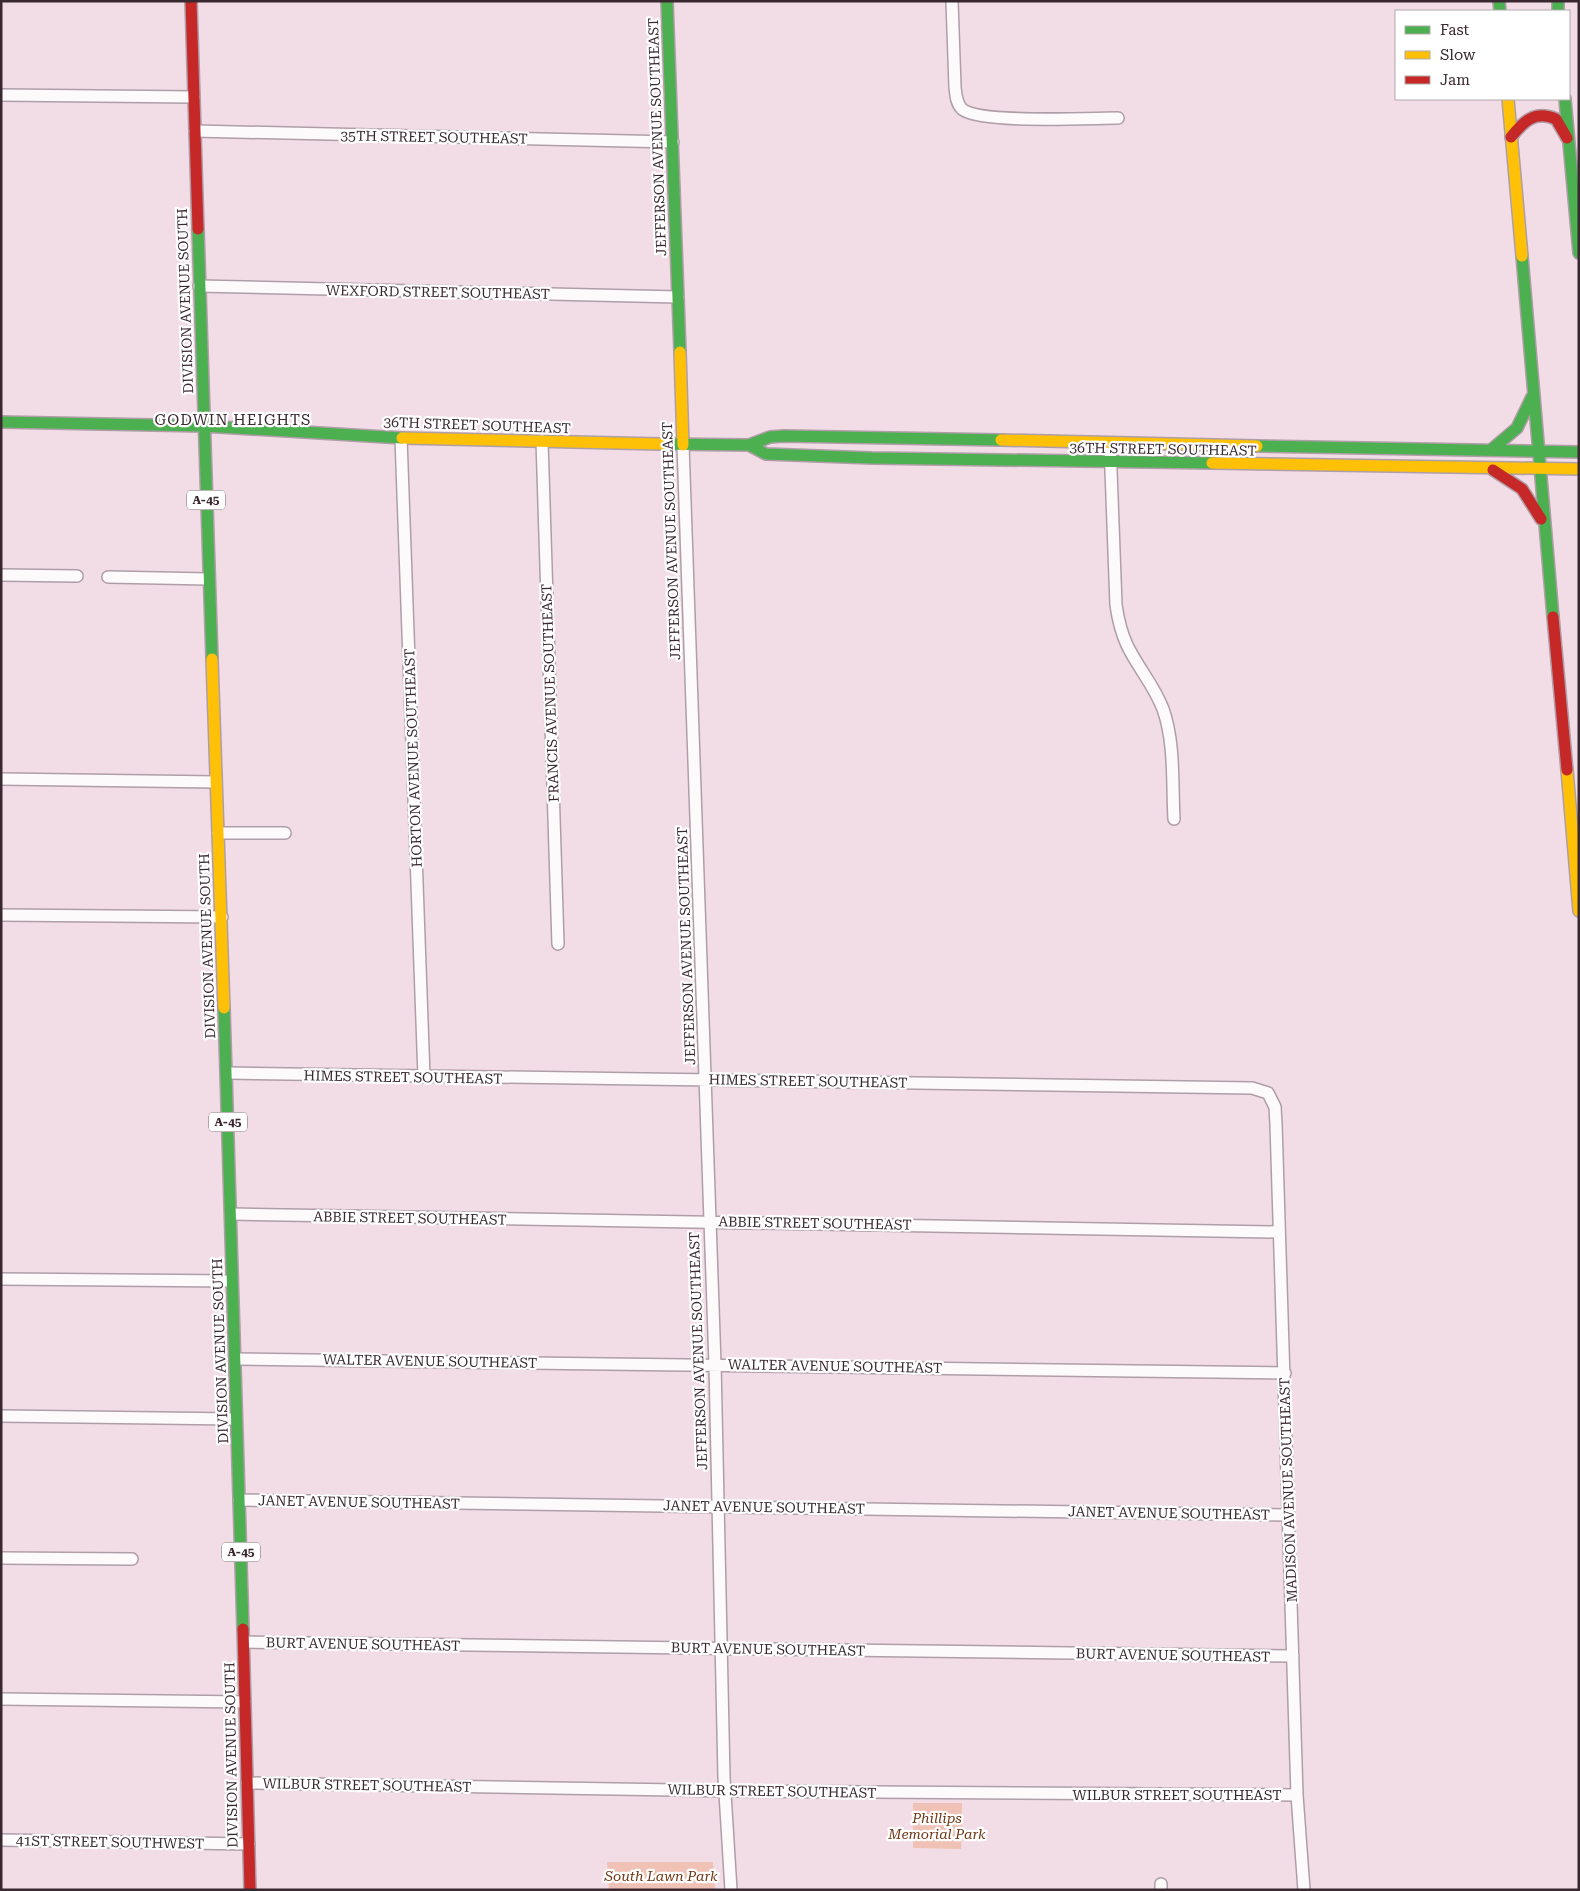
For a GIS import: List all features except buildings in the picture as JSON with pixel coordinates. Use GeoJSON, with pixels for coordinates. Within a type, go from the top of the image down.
{"type":"FeatureCollection","features":[{"type":"Feature","properties":{"kind":"street","name":"DIVISION AVENUE SOUTH"},"geometry":{"type":"LineString","coordinates":[[191,1],[198,286],[222,917],[232,1281],[236,1358],[236,1419],[250,1890]]}},
{"type":"Feature","properties":{"kind":"street","name":"JEFFERSON AVENUE SOUTHEAST"},"geometry":{"type":"LineString","coordinates":[[667,1],[715,1364],[725,1791],[731,1890]]}},
{"type":"Feature","properties":{"kind":"street"},"geometry":{"type":"LineString","coordinates":[[952,1],[956,93],[962,108],[974,115],[995,117],[1118,118]]}},
{"type":"Feature","properties":{"kind":"street"},"geometry":{"type":"LineString","coordinates":[[1,95],[194,97]]}},
{"type":"Feature","properties":{"kind":"street"},"geometry":{"type":"LineString","coordinates":[[1508,100],[1563,723],[1574,794],[1579,911]]}},
{"type":"Feature","properties":{"kind":"street"},"geometry":{"type":"LineString","coordinates":[[1565,100],[1579,253]]}},
{"type":"Feature","properties":{"kind":"street"},"geometry":{"type":"LineString","coordinates":[[1511,137],[1524,120],[1531,116],[1541,115],[1556,120],[1568,140]]}},
{"type":"Feature","properties":{"kind":"street","name":"35TH STREET SOUTHEAST"},"geometry":{"type":"LineString","coordinates":[[195,131],[673,142]]}},
{"type":"Feature","properties":{"kind":"street","name":"WEXFORD STREET SOUTHEAST"},"geometry":{"type":"LineString","coordinates":[[198,286],[678,297]]}},
{"type":"Feature","properties":{"kind":"street"},"geometry":{"type":"LineString","coordinates":[[1491,450],[1505,442],[1516,430],[1527,413],[1534,392]]}},
{"type":"Feature","properties":{"kind":"street","name":"36TH STREET SOUTHEAST"},"geometry":{"type":"LineString","coordinates":[[1,422],[203,426],[401,438],[683,445],[750,445],[770,437],[784,436],[1579,452]]}},
{"type":"Feature","properties":{"kind":"street","name":"HORTON AVENUE SOUTHEAST"},"geometry":{"type":"LineString","coordinates":[[401,438],[424,1077]]}},
{"type":"Feature","properties":{"kind":"street","name":"FRANCIS AVENUE SOUTHEAST"},"geometry":{"type":"LineString","coordinates":[[542,442],[558,944]]}},
{"type":"Feature","properties":{"kind":"street"},"geometry":{"type":"LineString","coordinates":[[1110,443],[1116,605],[1120,628],[1128,647],[1154,686],[1163,710],[1170,745],[1174,819]]}},
{"type":"Feature","properties":{"kind":"street","name":"36TH STREET SOUTHEAST"},"geometry":{"type":"LineString","coordinates":[[750,445],[766,454],[798,456],[1110,463],[1579,469]]}},
{"type":"Feature","properties":{"kind":"street"},"geometry":{"type":"LineString","coordinates":[[1491,469],[1516,483],[1525,491],[1532,499],[1546,530]]}},
{"type":"Feature","properties":{"kind":"street"},"geometry":{"type":"LineString","coordinates":[[1,576],[77,576]]}},
{"type":"Feature","properties":{"kind":"street"},"geometry":{"type":"LineString","coordinates":[[108,577],[209,579]]}},
{"type":"Feature","properties":{"kind":"street"},"geometry":{"type":"LineString","coordinates":[[1563,723],[1574,749],[1579,750]]}},
{"type":"Feature","properties":{"kind":"street"},"geometry":{"type":"LineString","coordinates":[[1,779],[216,782]]}},
{"type":"Feature","properties":{"kind":"street"},"geometry":{"type":"LineString","coordinates":[[218,833],[285,832]]}},
{"type":"Feature","properties":{"kind":"street"},"geometry":{"type":"LineString","coordinates":[[1,915],[222,917]]}},
{"type":"Feature","properties":{"kind":"street","name":"HIMES STREET SOUTHEAST"},"geometry":{"type":"LineString","coordinates":[[227,1073],[1252,1088],[1268,1093]]}},
{"type":"Feature","properties":{"kind":"street","name":"MADISON AVENUE SOUTHEAST"},"geometry":{"type":"LineString","coordinates":[[1268,1093],[1275,1107],[1297,1795],[1304,1890]]}},
{"type":"Feature","properties":{"kind":"street","name":"ABBIE STREET SOUTHEAST"},"geometry":{"type":"LineString","coordinates":[[231,1214],[1280,1232]]}},
{"type":"Feature","properties":{"kind":"street"},"geometry":{"type":"LineString","coordinates":[[1,1279],[232,1281]]}},
{"type":"Feature","properties":{"kind":"street","name":"WALTER AVENUE SOUTHEAST"},"geometry":{"type":"LineString","coordinates":[[236,1358],[1285,1373]]}},
{"type":"Feature","properties":{"kind":"street"},"geometry":{"type":"LineString","coordinates":[[1,1416],[236,1419]]}},
{"type":"Feature","properties":{"kind":"street","name":"JANET AVENUE SOUTHEAST"},"geometry":{"type":"LineString","coordinates":[[239,1500],[1289,1515]]}},
{"type":"Feature","properties":{"kind":"street"},"geometry":{"type":"LineString","coordinates":[[1,1558],[132,1559]]}},
{"type":"Feature","properties":{"kind":"street","name":"BURT AVENUE SOUTHEAST"},"geometry":{"type":"LineString","coordinates":[[244,1642],[1293,1656]]}},
{"type":"Feature","properties":{"kind":"street"},"geometry":{"type":"LineString","coordinates":[[1,1699],[245,1702]]}},
{"type":"Feature","properties":{"kind":"street","name":"WILBUR STREET SOUTHEAST"},"geometry":{"type":"LineString","coordinates":[[247,1784],[725,1791],[1297,1795]]}},
{"type":"Feature","properties":{"kind":"street","name":"41ST STREET SOUTHWEST"},"geometry":{"type":"LineString","coordinates":[[1,1840],[249,1844]]}},
{"type":"Feature","properties":{"kind":"green space","name":"Phillips Memorial Park"},"geometry":{"type":"Polygon","coordinates":[[[913,1803],[962,1803],[961,1849],[913,1848],[913,1803]]]}},
{"type":"Feature","properties":{"kind":"green space","name":"South Lawn Park"},"geometry":{"type":"Polygon","coordinates":[[[607,1862],[713,1862],[715,1890],[609,1890],[607,1862]]]}},
{"type":"Feature","properties":{"kind":"traffic: fast"},"geometry":{"type":"LineString","coordinates":[[667,1],[680,352]]}},
{"type":"Feature","properties":{"kind":"traffic: fast"},"geometry":{"type":"LineString","coordinates":[[1499,1],[1500,10]]}},
{"type":"Feature","properties":{"kind":"traffic: fast"},"geometry":{"type":"LineString","coordinates":[[1558,1],[1558,10]]}},
{"type":"Feature","properties":{"kind":"traffic: fast"},"geometry":{"type":"LineString","coordinates":[[1565,100],[1579,253]]}},
{"type":"Feature","properties":{"kind":"traffic: fast"},"geometry":{"type":"LineString","coordinates":[[198,229],[212,659]]}},
{"type":"Feature","properties":{"kind":"traffic: fast"},"geometry":{"type":"LineString","coordinates":[[1522,256],[1553,617]]}},
{"type":"Feature","properties":{"kind":"traffic: fast"},"geometry":{"type":"LineString","coordinates":[[1491,450],[1517,428],[1532,397]]}},
{"type":"Feature","properties":{"kind":"traffic: fast"},"geometry":{"type":"LineString","coordinates":[[1,422],[203,426],[402,438]]}},
{"type":"Feature","properties":{"kind":"traffic: fast"},"geometry":{"type":"LineString","coordinates":[[661,444],[749,445],[770,437],[784,436],[1001,440]]}},
{"type":"Feature","properties":{"kind":"traffic: fast"},"geometry":{"type":"LineString","coordinates":[[749,445],[766,454],[872,458],[1212,463]]}},
{"type":"Feature","properties":{"kind":"traffic: fast"},"geometry":{"type":"LineString","coordinates":[[1257,446],[1579,452]]}},
{"type":"Feature","properties":{"kind":"traffic: fast"},"geometry":{"type":"LineString","coordinates":[[224,1008],[243,1629]]}},
{"type":"Feature","properties":{"kind":"traffic: slow"},"geometry":{"type":"LineString","coordinates":[[1508,100],[1522,256]]}},
{"type":"Feature","properties":{"kind":"traffic: slow"},"geometry":{"type":"LineString","coordinates":[[680,352],[683,445]]}},
{"type":"Feature","properties":{"kind":"traffic: slow"},"geometry":{"type":"LineString","coordinates":[[402,438],[661,444]]}},
{"type":"Feature","properties":{"kind":"traffic: slow"},"geometry":{"type":"LineString","coordinates":[[1001,440],[1257,446]]}},
{"type":"Feature","properties":{"kind":"traffic: slow"},"geometry":{"type":"LineString","coordinates":[[1212,463],[1579,469]]}},
{"type":"Feature","properties":{"kind":"traffic: slow"},"geometry":{"type":"LineString","coordinates":[[212,659],[224,1008]]}},
{"type":"Feature","properties":{"kind":"traffic: slow"},"geometry":{"type":"LineString","coordinates":[[1567,770],[1579,911]]}},
{"type":"Feature","properties":{"kind":"traffic: jam"},"geometry":{"type":"LineString","coordinates":[[191,1],[198,229]]}},
{"type":"Feature","properties":{"kind":"traffic: jam"},"geometry":{"type":"LineString","coordinates":[[1511,137],[1525,122],[1542,116],[1556,119],[1567,138]]}},
{"type":"Feature","properties":{"kind":"traffic: jam"},"geometry":{"type":"LineString","coordinates":[[1493,470],[1522,489],[1541,519]]}},
{"type":"Feature","properties":{"kind":"traffic: jam"},"geometry":{"type":"LineString","coordinates":[[1553,617],[1567,770]]}},
{"type":"Feature","properties":{"kind":"traffic: jam"},"geometry":{"type":"LineString","coordinates":[[243,1629],[250,1890]]}},
{"type":"Feature","properties":{"kind":"district","name":"GODWIN HEIGHTS"},"geometry":{"type":"Point","coordinates":[233,420]}}]}
